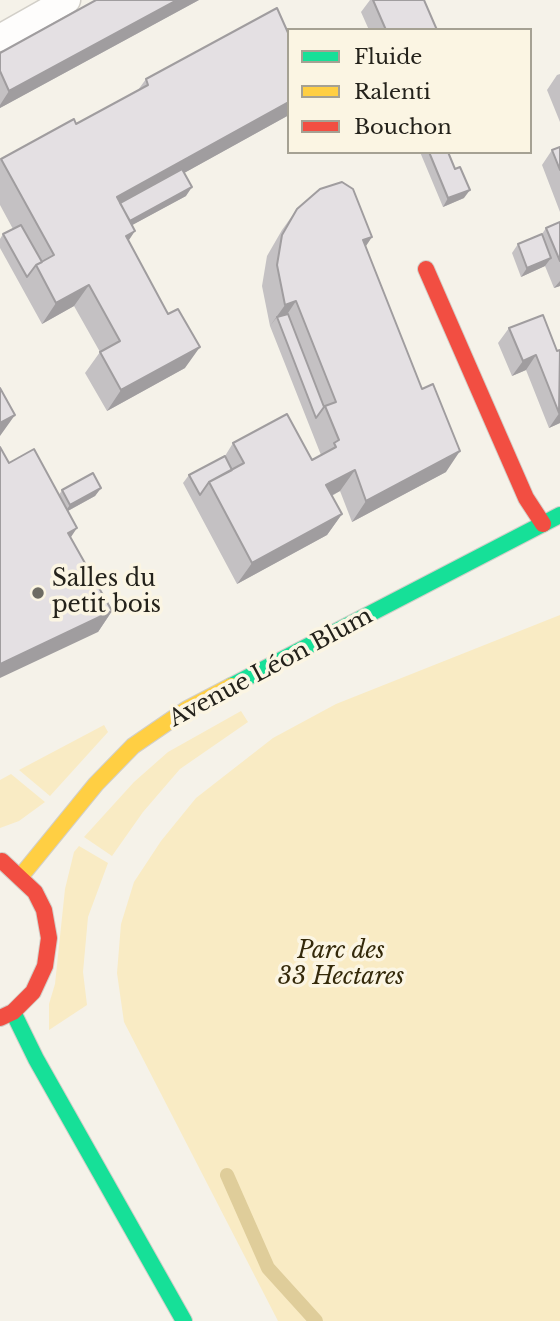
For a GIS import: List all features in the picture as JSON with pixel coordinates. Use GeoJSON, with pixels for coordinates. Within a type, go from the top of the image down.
{"type":"FeatureCollection","features":[{"type":"Feature","properties":{"kind":"main road"},"geometry":{"type":"LineString","coordinates":[[426,269],[526,498],[543,524]]}},
{"type":"Feature","properties":{"kind":"main road","name":"Avenue Léon Blum"},"geometry":{"type":"LineString","coordinates":[[21,876],[96,784],[133,746],[187,709],[560,515]]}},
{"type":"Feature","properties":{"kind":"main road"},"geometry":{"type":"LineString","coordinates":[[0,860],[21,876],[44,910],[49,938],[45,966],[37,983],[6,1015],[36,1059],[184,1321]]}},
{"type":"Feature","properties":{"kind":"lane"},"geometry":{"type":"LineString","coordinates":[[0,37],[67,0]]}},
{"type":"Feature","properties":{"kind":"green space","name":"Parc des 33 Hectares"},"geometry":{"type":"Polygon","coordinates":[[[560,615],[560,1321],[278,1321],[124,1022],[117,973],[121,924],[134,882],[161,841],[196,798],[273,738],[336,704],[560,615]]]}},
{"type":"Feature","properties":{"kind":"green space"},"geometry":{"type":"Polygon","coordinates":[[[241,711],[248,722],[180,769],[143,812],[112,856],[84,837],[134,782],[168,752],[241,711]]]}},
{"type":"Feature","properties":{"kind":"green space"},"geometry":{"type":"Polygon","coordinates":[[[104,725],[108,732],[50,796],[19,770],[104,725]]]}},
{"type":"Feature","properties":{"kind":"green space"},"geometry":{"type":"Polygon","coordinates":[[[11,774],[45,802],[19,821],[0,828],[0,780],[11,774]]]}},
{"type":"Feature","properties":{"kind":"green space"},"geometry":{"type":"Polygon","coordinates":[[[79,846],[108,863],[88,917],[83,972],[87,1005],[49,1030],[49,1004],[55,984],[65,889],[74,852],[79,846]]]}},
{"type":"Feature","properties":{"kind":"building"},"geometry":{"type":"Polygon","coordinates":[[[96,0],[177,0],[9,91],[0,71],[0,53],[96,0]]]}},
{"type":"Feature","properties":{"kind":"building"},"geometry":{"type":"Polygon","coordinates":[[[373,0],[424,0],[436,28],[385,28],[373,0]]]}},
{"type":"Feature","properties":{"kind":"building"},"geometry":{"type":"Polygon","coordinates":[[[277,8],[287,30],[287,103],[117,197],[135,231],[126,236],[168,314],[178,309],[200,347],[121,390],[100,352],[120,341],[89,285],[56,303],[36,265],[54,255],[1,159],[74,119],[76,124],[148,85],[146,79],[277,8]]]}},
{"type":"Feature","properties":{"kind":"building"},"geometry":{"type":"Polygon","coordinates":[[[560,147],[560,170],[552,150],[560,147]]]}},
{"type":"Feature","properties":{"kind":"building"},"geometry":{"type":"Polygon","coordinates":[[[430,154],[449,154],[455,169],[460,167],[470,190],[448,198],[430,154]]]}},
{"type":"Feature","properties":{"kind":"building"},"geometry":{"type":"Polygon","coordinates":[[[182,169],[192,187],[130,221],[120,203],[182,169]]]}},
{"type":"Feature","properties":{"kind":"building"},"geometry":{"type":"Polygon","coordinates":[[[342,182],[353,189],[372,237],[363,240],[422,389],[433,384],[460,451],[366,501],[355,470],[326,485],[342,514],[252,563],[209,482],[244,463],[233,443],[287,414],[312,460],[336,447],[334,443],[339,440],[325,406],[336,402],[296,301],[285,305],[277,265],[282,235],[297,209],[320,189],[342,182]]]}},
{"type":"Feature","properties":{"kind":"building"},"geometry":{"type":"Polygon","coordinates":[[[560,222],[560,261],[546,228],[560,222]]]}},
{"type":"Feature","properties":{"kind":"building"},"geometry":{"type":"Polygon","coordinates":[[[21,225],[42,262],[36,265],[27,277],[3,234],[21,225]]]}},
{"type":"Feature","properties":{"kind":"building"},"geometry":{"type":"Polygon","coordinates":[[[542,234],[551,258],[527,268],[518,244],[542,234]]]}},
{"type":"Feature","properties":{"kind":"building"},"geometry":{"type":"Polygon","coordinates":[[[288,314],[324,407],[316,418],[277,317],[288,314]]]}},
{"type":"Feature","properties":{"kind":"building"},"geometry":{"type":"Polygon","coordinates":[[[543,315],[557,351],[560,350],[559,413],[536,355],[523,361],[509,328],[543,315]]]}},
{"type":"Feature","properties":{"kind":"building"},"geometry":{"type":"Polygon","coordinates":[[[0,388],[15,415],[0,423],[0,388]]]}},
{"type":"Feature","properties":{"kind":"building","name":"Salles du petit bois"},"geometry":{"type":"Polygon","coordinates":[[[0,447],[9,463],[34,449],[77,528],[68,533],[112,611],[0,664],[0,447]]]}},
{"type":"Feature","properties":{"kind":"building"},"geometry":{"type":"Polygon","coordinates":[[[225,456],[232,470],[209,482],[200,495],[189,475],[225,456]]]}},
{"type":"Feature","properties":{"kind":"building"},"geometry":{"type":"Polygon","coordinates":[[[93,473],[101,488],[70,505],[62,490],[93,473]]]}},
{"type":"Feature","properties":{"kind":"waterway"},"geometry":{"type":"LineString","coordinates":[[227,1175],[268,1268],[316,1321]]}},
{"type":"Feature","properties":{"kind":"traffic: fast"},"geometry":{"type":"LineString","coordinates":[[231,686],[560,515]]}},
{"type":"Feature","properties":{"kind":"traffic: fast"},"geometry":{"type":"LineString","coordinates":[[13,1012],[36,1059],[184,1321]]}},
{"type":"Feature","properties":{"kind":"traffic: slow"},"geometry":{"type":"LineString","coordinates":[[21,876],[96,784],[133,746],[187,709],[231,686]]}},
{"type":"Feature","properties":{"kind":"traffic: jam"},"geometry":{"type":"LineString","coordinates":[[426,269],[526,498],[543,524]]}},
{"type":"Feature","properties":{"kind":"traffic: jam"},"geometry":{"type":"LineString","coordinates":[[0,1018],[13,1012],[33,992],[45,966],[49,938],[44,910],[35,892],[2,861]]}},
{"type":"Feature","properties":{"kind":"place","name":"Salles du petit bois"},"geometry":{"type":"Point","coordinates":[38,593]}}]}
